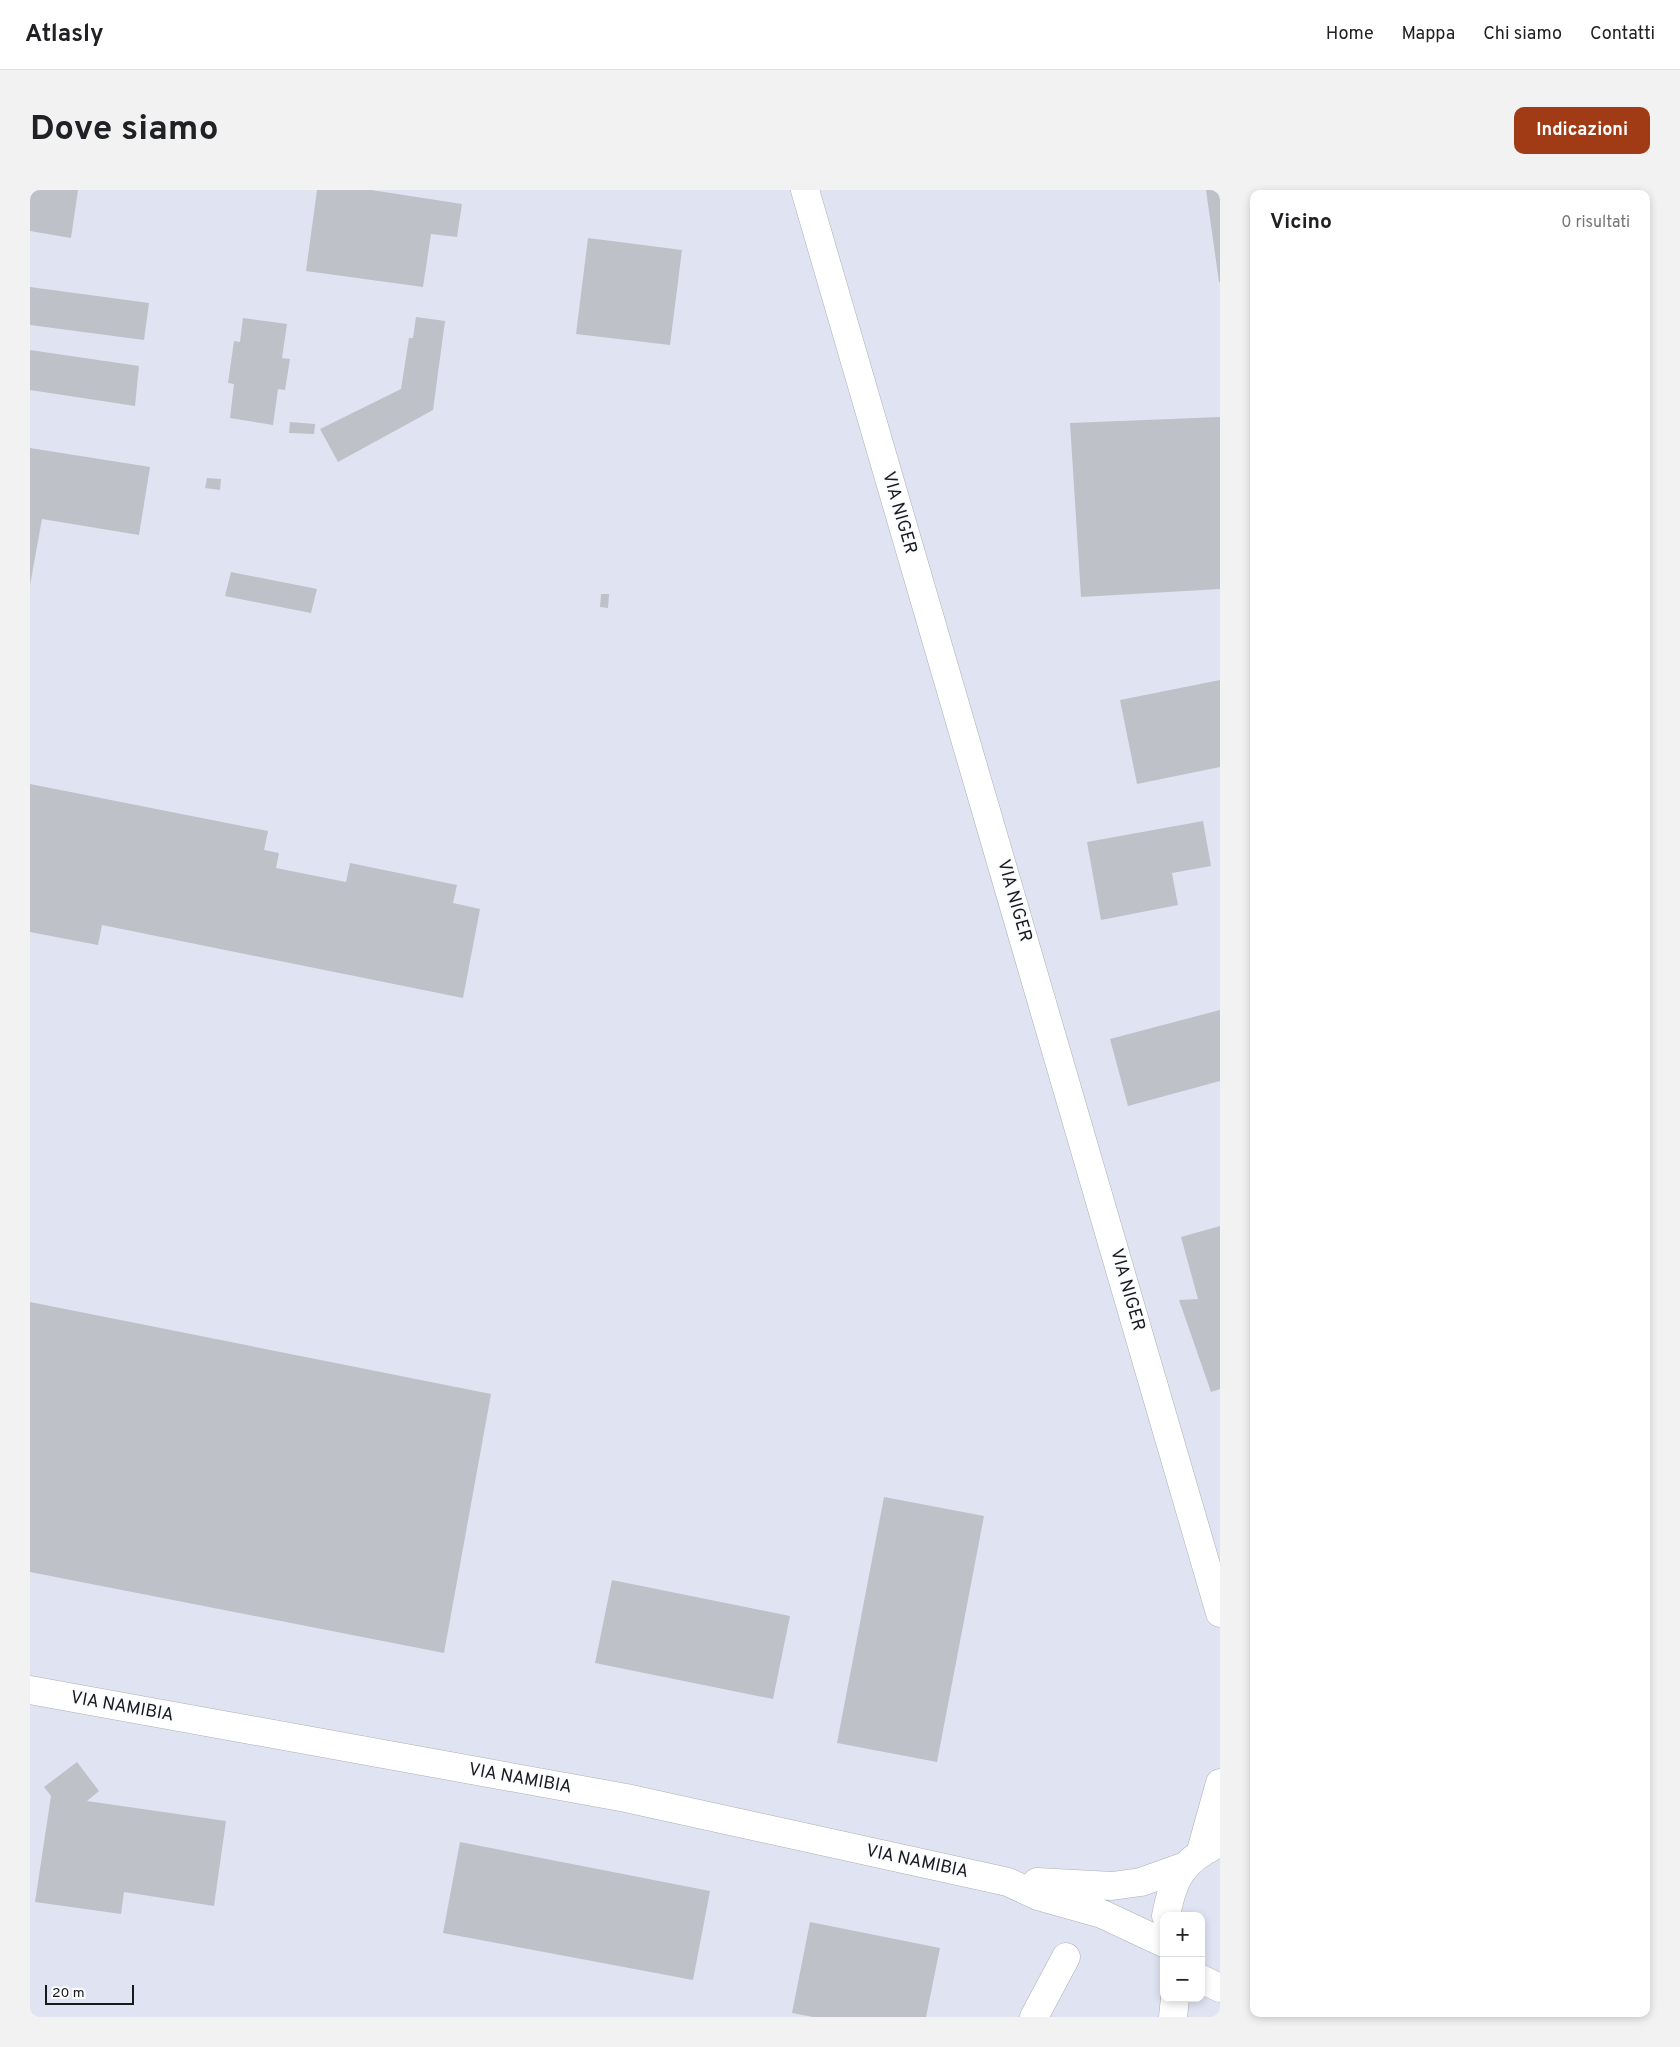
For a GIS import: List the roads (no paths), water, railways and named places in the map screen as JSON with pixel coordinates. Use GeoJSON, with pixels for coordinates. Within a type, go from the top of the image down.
{"type":"FeatureCollection","features":[{"type":"Feature","properties":{"kind":"street","name":"VIA NIGER"},"geometry":{"type":"LineString","coordinates":[[805,190],[1220,1613]]}},
{"type":"Feature","properties":{"kind":"street","name":"VIA NAMIBIA"},"geometry":{"type":"LineString","coordinates":[[30,1690],[626,1798],[1008,1882],[1112,1886],[1141,1882],[1201,1854]]}},
{"type":"Feature","properties":{"kind":"street"},"geometry":{"type":"LineString","coordinates":[[1167,1912],[1171,1890],[1201,1854],[1220,1783]]}},
{"type":"Feature","properties":{"kind":"street","name":"VIA NAMIBIA"},"geometry":{"type":"LineString","coordinates":[[1008,1882],[1038,1896],[1102,1914],[1160,1941]]}},
{"type":"Feature","properties":{"kind":"street"},"geometry":{"type":"LineString","coordinates":[[1034,2017],[1066,1957]]}},
{"type":"Feature","properties":{"kind":"street"},"geometry":{"type":"LineString","coordinates":[[1205,1981],[1220,1988]]}},
{"type":"Feature","properties":{"kind":"street"},"geometry":{"type":"LineString","coordinates":[[1173,2017],[1174,2002]]}}]}
